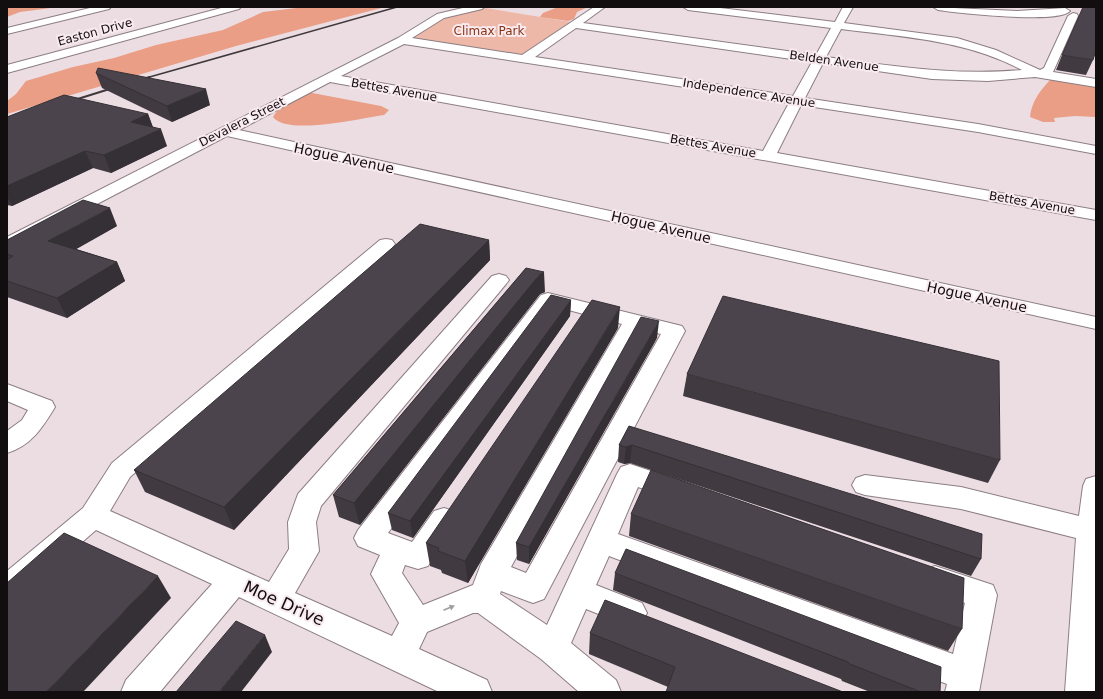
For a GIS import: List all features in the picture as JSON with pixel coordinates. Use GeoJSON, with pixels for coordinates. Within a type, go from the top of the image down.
{"type":"FeatureCollection","features":[{"type":"Feature","properties":{"kind":"street"},"geometry":{"type":"LineString","coordinates":[[7,31],[106,7]]}},
{"type":"Feature","properties":{"kind":"street","name":"Devalera Street"},"geometry":{"type":"LineString","coordinates":[[7,244],[402,40],[441,16],[479,7]]}},
{"type":"Feature","properties":{"kind":"street"},"geometry":{"type":"LineString","coordinates":[[524,59],[600,7]]}},
{"type":"Feature","properties":{"kind":"street"},"geometry":{"type":"LineString","coordinates":[[688,7],[838,24],[919,35],[957,42],[1003,56],[1039,74],[1049,70],[1070,13],[1004,14],[938,7]]}},
{"type":"Feature","properties":{"kind":"street"},"geometry":{"type":"LineString","coordinates":[[768,156],[848,7]]}},
{"type":"Feature","properties":{"kind":"street","name":"Easton Drive"},"geometry":{"type":"LineString","coordinates":[[7,69],[230,8]]}},
{"type":"Feature","properties":{"kind":"street","name":"Belden Avenue"},"geometry":{"type":"LineString","coordinates":[[573,25],[951,76],[988,77],[1039,74],[1096,83]]}},
{"type":"Feature","properties":{"kind":"street","name":"Independence Avenue"},"geometry":{"type":"LineString","coordinates":[[402,40],[797,100],[1022,136],[1096,150]]}},
{"type":"Feature","properties":{"kind":"street","name":"Bettes Avenue"},"geometry":{"type":"LineString","coordinates":[[329,78],[1096,215]]}},
{"type":"Feature","properties":{"kind":"street","name":"Hogue Avenue"},"geometry":{"type":"LineString","coordinates":[[225,131],[1096,323]]}},
{"type":"Feature","properties":{"kind":"street"},"geometry":{"type":"LineString","coordinates":[[7,589],[93,516],[121,470],[386,244]]}},
{"type":"Feature","properties":{"kind":"street"},"geometry":{"type":"LineString","coordinates":[[275,599],[304,551],[302,522],[308,502],[499,280]]}},
{"type":"Feature","properties":{"kind":"street"},"geometry":{"type":"LineString","coordinates":[[458,498],[418,557],[368,538],[548,299],[581,319],[634,321],[674,331],[533,590],[487,586]]}},
{"type":"Feature","properties":{"kind":"street"},"geometry":{"type":"LineString","coordinates":[[399,655],[416,622],[472,599],[487,586],[634,321]]}},
{"type":"Feature","properties":{"kind":"street"},"geometry":{"type":"LineString","coordinates":[[7,392],[43,407],[31,426],[7,444]]}},
{"type":"Feature","properties":{"kind":"street"},"geometry":{"type":"LineString","coordinates":[[553,648],[630,474],[697,497]]}},
{"type":"Feature","properties":{"kind":"street"},"geometry":{"type":"LineString","coordinates":[[865,485],[960,498],[1094,524],[1082,692]]}},
{"type":"Feature","properties":{"kind":"street","name":"Moe Drive"},"geometry":{"type":"LineString","coordinates":[[93,516],[399,655],[475,692]]}},
{"type":"Feature","properties":{"kind":"street"},"geometry":{"type":"LineString","coordinates":[[600,540],[964,684],[982,595],[907,569]]}},
{"type":"Feature","properties":{"kind":"street"},"geometry":{"type":"LineString","coordinates":[[398,549],[386,574],[416,622]]}},
{"type":"Feature","properties":{"kind":"street"},"geometry":{"type":"LineString","coordinates":[[138,692],[234,581]]}},
{"type":"Feature","properties":{"kind":"street"},"geometry":{"type":"LineString","coordinates":[[487,586],[553,648],[604,692]]}},
{"type":"Feature","properties":{"kind":"street"},"geometry":{"type":"LineString","coordinates":[[578,592],[659,624]]}},
{"type":"Feature","properties":{"kind":"green space","name":"Climax Park"},"geometry":{"type":"Polygon","coordinates":[[[479,7],[577,23],[524,59],[402,40],[441,16],[479,7]]]}},
{"type":"Feature","properties":{"kind":"shaded area"},"geometry":{"type":"Polygon","coordinates":[[[305,7],[385,7],[236,46],[7,114],[7,101],[16,94],[26,81],[73,67],[114,58],[156,45],[223,30],[263,12],[305,7]]]}},
{"type":"Feature","properties":{"kind":"shaded area"},"geometry":{"type":"Polygon","coordinates":[[[558,7],[588,7],[577,12],[574,19],[568,21],[540,17],[543,13],[558,7]]]}},
{"type":"Feature","properties":{"kind":"shaded area"},"geometry":{"type":"Polygon","coordinates":[[[7,8],[51,8],[20,12],[7,17],[7,8]]]}},
{"type":"Feature","properties":{"kind":"shaded area"},"geometry":{"type":"Polygon","coordinates":[[[1052,78],[1096,86],[1096,117],[1075,116],[1054,118],[1055,122],[1043,122],[1030,117],[1032,106],[1037,96],[1052,78]]]}},
{"type":"Feature","properties":{"kind":"shaded area"},"geometry":{"type":"Polygon","coordinates":[[[307,92],[381,106],[389,110],[384,115],[308,126],[293,125],[281,122],[273,117],[283,106],[307,92]]]}},
{"type":"Feature","properties":{"kind":"building"},"geometry":{"type":"Polygon","coordinates":[[[1083,7],[1096,7],[1096,50],[1093,60],[1062,55],[1083,7]]]}},
{"type":"Feature","properties":{"kind":"building"},"geometry":{"type":"Polygon","coordinates":[[[98,68],[206,89],[167,106],[96,73],[98,68]]]}},
{"type":"Feature","properties":{"kind":"building"},"geometry":{"type":"Polygon","coordinates":[[[64,95],[148,114],[131,122],[161,129],[104,155],[85,151],[7,186],[7,117],[64,95]]]}},
{"type":"Feature","properties":{"kind":"building"},"geometry":{"type":"Polygon","coordinates":[[[83,200],[110,208],[48,241],[117,262],[57,298],[7,281],[7,260],[13,256],[7,254],[7,240],[83,200]]]}},
{"type":"Feature","properties":{"kind":"building"},"geometry":{"type":"Polygon","coordinates":[[[420,224],[489,240],[224,507],[134,470],[420,224]]]}},
{"type":"Feature","properties":{"kind":"building"},"geometry":{"type":"Polygon","coordinates":[[[526,268],[544,272],[540,274],[354,503],[333,495],[526,268]]]}},
{"type":"Feature","properties":{"kind":"building"},"geometry":{"type":"Polygon","coordinates":[[[551,295],[571,300],[410,521],[388,513],[551,295]]]}},
{"type":"Feature","properties":{"kind":"building"},"geometry":{"type":"Polygon","coordinates":[[[723,296],[999,361],[1000,460],[687,374],[723,296]]]}},
{"type":"Feature","properties":{"kind":"building"},"geometry":{"type":"Polygon","coordinates":[[[592,300],[620,307],[465,561],[438,551],[439,548],[426,543],[592,300]]]}},
{"type":"Feature","properties":{"kind":"building"},"geometry":{"type":"Polygon","coordinates":[[[641,317],[659,321],[529,547],[516,543],[641,317]]]}},
{"type":"Feature","properties":{"kind":"building"},"geometry":{"type":"Polygon","coordinates":[[[629,426],[982,534],[981,559],[632,445],[626,447],[619,445],[629,426]]]}},
{"type":"Feature","properties":{"kind":"building"},"geometry":{"type":"Polygon","coordinates":[[[651,470],[964,578],[962,629],[631,514],[651,470]]]}},
{"type":"Feature","properties":{"kind":"building"},"geometry":{"type":"Polygon","coordinates":[[[64,533],[158,576],[46,692],[7,692],[7,583],[64,533]]]}},
{"type":"Feature","properties":{"kind":"building"},"geometry":{"type":"Polygon","coordinates":[[[626,549],[941,667],[940,692],[921,692],[848,662],[615,573],[626,549]]]}},
{"type":"Feature","properties":{"kind":"building"},"geometry":{"type":"Polygon","coordinates":[[[605,600],[843,692],[666,692],[675,667],[590,633],[605,600]]]}},
{"type":"Feature","properties":{"kind":"building"},"geometry":{"type":"Polygon","coordinates":[[[236,621],[265,635],[219,692],[176,692],[236,621]]]}},
{"type":"Feature","properties":{"kind":"railway"},"geometry":{"type":"LineString","coordinates":[[146,78],[397,7]]}},
{"type":"Feature","properties":{"kind":"railway"},"geometry":{"type":"LineString","coordinates":[[137,81],[150,77]]}},
{"type":"Feature","properties":{"kind":"railway"},"geometry":{"type":"LineString","coordinates":[[68,102],[116,87]]}}]}
